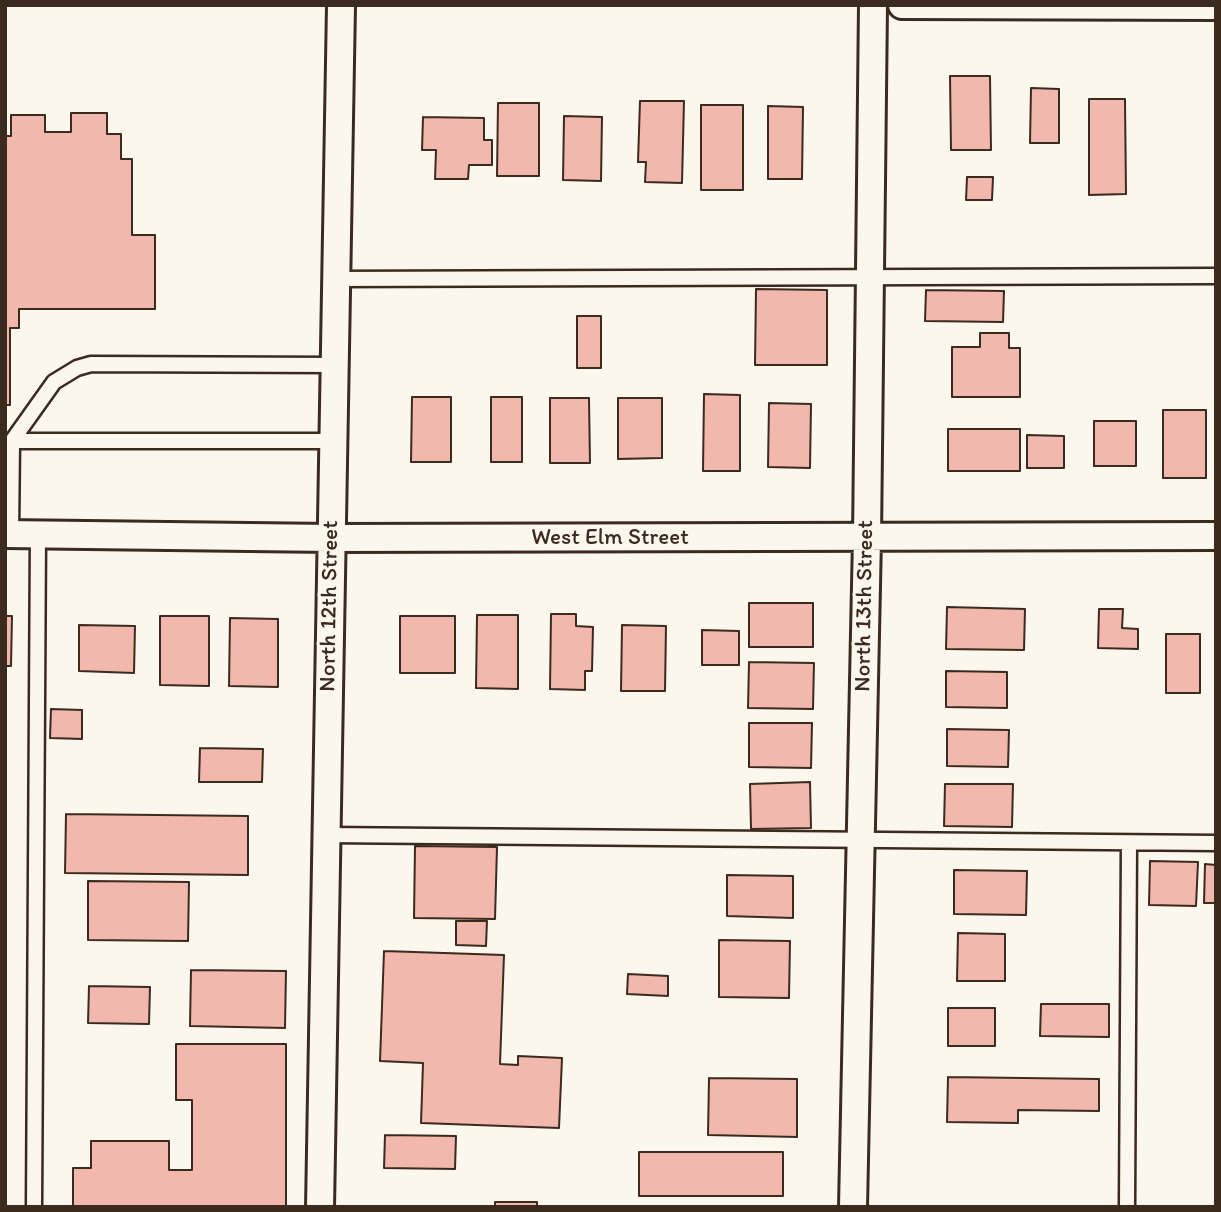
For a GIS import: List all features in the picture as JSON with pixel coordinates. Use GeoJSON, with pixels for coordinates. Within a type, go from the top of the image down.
{"type":"FeatureCollection","features":[{"type":"Feature","properties":{"kind":"street","name":"North 12th Street"},"geometry":{"type":"LineString","coordinates":[[320,1207],[341,5]]}},
{"type":"Feature","properties":{"kind":"street","name":"North 13th Street"},"geometry":{"type":"LineString","coordinates":[[853,1207],[867,538],[873,5]]}},
{"type":"Feature","properties":{"kind":"street"},"geometry":{"type":"LineString","coordinates":[[902,5],[1216,6]]}},
{"type":"Feature","properties":{"kind":"street","name":"West Elm Street"},"geometry":{"type":"LineString","coordinates":[[8,534],[331,538],[1216,536]]}},
{"type":"Feature","properties":{"kind":"lane"},"geometry":{"type":"LineString","coordinates":[[335,279],[1216,276]]}},
{"type":"Feature","properties":{"kind":"lane"},"geometry":{"type":"LineString","coordinates":[[8,534],[12,441],[54,382],[77,368],[90,364],[334,365]]}},
{"type":"Feature","properties":{"kind":"lane"},"geometry":{"type":"LineString","coordinates":[[12,441],[333,441]]}},
{"type":"Feature","properties":{"kind":"lane"},"geometry":{"type":"LineString","coordinates":[[34,1207],[38,534]]}},
{"type":"Feature","properties":{"kind":"lane"},"geometry":{"type":"LineString","coordinates":[[326,835],[1216,843]]}},
{"type":"Feature","properties":{"kind":"lane"},"geometry":{"type":"LineString","coordinates":[[1127,1207],[1129,844]]}},
{"type":"Feature","properties":{"kind":"building"},"geometry":{"type":"Polygon","coordinates":[[[950,76],[990,76],[991,150],[951,150],[950,76]]]}},
{"type":"Feature","properties":{"kind":"building"},"geometry":{"type":"Polygon","coordinates":[[[1031,88],[1059,89],[1059,143],[1030,143],[1031,88]]]}},
{"type":"Feature","properties":{"kind":"building"},"geometry":{"type":"Polygon","coordinates":[[[1089,99],[1125,99],[1126,194],[1089,195],[1089,99]]]}},
{"type":"Feature","properties":{"kind":"building"},"geometry":{"type":"Polygon","coordinates":[[[640,101],[684,101],[682,183],[645,182],[646,162],[638,162],[640,101]]]}},
{"type":"Feature","properties":{"kind":"building"},"geometry":{"type":"Polygon","coordinates":[[[498,103],[539,103],[539,176],[497,176],[498,103]]]}},
{"type":"Feature","properties":{"kind":"building"},"geometry":{"type":"Polygon","coordinates":[[[701,105],[743,105],[743,190],[701,190],[701,105]]]}},
{"type":"Feature","properties":{"kind":"building"},"geometry":{"type":"Polygon","coordinates":[[[768,106],[803,107],[802,179],[768,179],[768,106]]]}},
{"type":"Feature","properties":{"kind":"building"},"geometry":{"type":"Polygon","coordinates":[[[71,113],[107,113],[107,134],[121,134],[121,159],[132,159],[132,235],[155,235],[155,309],[19,309],[19,328],[10,328],[10,405],[5,405],[5,136],[11,136],[11,115],[45,115],[45,132],[71,132],[71,113]]]}},
{"type":"Feature","properties":{"kind":"building"},"geometry":{"type":"Polygon","coordinates":[[[564,116],[602,117],[601,181],[563,180],[564,116]]]}},
{"type":"Feature","properties":{"kind":"building"},"geometry":{"type":"Polygon","coordinates":[[[423,117],[484,118],[484,140],[492,140],[492,165],[469,165],[468,179],[435,179],[436,150],[422,150],[423,117]]]}},
{"type":"Feature","properties":{"kind":"building"},"geometry":{"type":"Polygon","coordinates":[[[967,177],[993,177],[992,200],[966,200],[967,177]]]}},
{"type":"Feature","properties":{"kind":"building"},"geometry":{"type":"Polygon","coordinates":[[[756,289],[827,290],[827,365],[755,365],[756,289]]]}},
{"type":"Feature","properties":{"kind":"building"},"geometry":{"type":"Polygon","coordinates":[[[926,290],[1004,291],[1003,322],[925,321],[926,290]]]}},
{"type":"Feature","properties":{"kind":"building"},"geometry":{"type":"Polygon","coordinates":[[[577,316],[601,316],[601,368],[577,368],[577,316]]]}},
{"type":"Feature","properties":{"kind":"building"},"geometry":{"type":"Polygon","coordinates":[[[980,333],[1009,333],[1009,348],[1020,348],[1020,397],[952,397],[952,347],[980,347],[980,333]]]}},
{"type":"Feature","properties":{"kind":"building"},"geometry":{"type":"Polygon","coordinates":[[[704,394],[740,395],[740,471],[703,471],[704,394]]]}},
{"type":"Feature","properties":{"kind":"building"},"geometry":{"type":"Polygon","coordinates":[[[412,397],[451,397],[451,462],[411,462],[412,397]]]}},
{"type":"Feature","properties":{"kind":"building"},"geometry":{"type":"Polygon","coordinates":[[[491,397],[522,397],[522,462],[491,462],[491,397]]]}},
{"type":"Feature","properties":{"kind":"building"},"geometry":{"type":"Polygon","coordinates":[[[550,398],[589,398],[590,463],[550,463],[550,398]]]}},
{"type":"Feature","properties":{"kind":"building"},"geometry":{"type":"Polygon","coordinates":[[[618,398],[662,398],[662,458],[618,459],[618,398]]]}},
{"type":"Feature","properties":{"kind":"building"},"geometry":{"type":"Polygon","coordinates":[[[769,403],[811,404],[810,468],[768,467],[769,403]]]}},
{"type":"Feature","properties":{"kind":"building"},"geometry":{"type":"Polygon","coordinates":[[[1163,410],[1206,410],[1206,478],[1163,478],[1163,410]]]}},
{"type":"Feature","properties":{"kind":"building"},"geometry":{"type":"Polygon","coordinates":[[[1094,421],[1136,421],[1136,466],[1094,466],[1094,421]]]}},
{"type":"Feature","properties":{"kind":"building"},"geometry":{"type":"Polygon","coordinates":[[[948,429],[1020,429],[1020,471],[948,471],[948,429]]]}},
{"type":"Feature","properties":{"kind":"building"},"geometry":{"type":"Polygon","coordinates":[[[1027,435],[1064,436],[1064,468],[1027,468],[1027,435]]]}},
{"type":"Feature","properties":{"kind":"building"},"geometry":{"type":"Polygon","coordinates":[[[749,603],[813,603],[813,647],[749,647],[749,603]]]}},
{"type":"Feature","properties":{"kind":"building"},"geometry":{"type":"Polygon","coordinates":[[[947,607],[1025,609],[1024,650],[946,649],[947,607]]]}},
{"type":"Feature","properties":{"kind":"building"},"geometry":{"type":"Polygon","coordinates":[[[1099,609],[1123,609],[1122,628],[1138,629],[1138,649],[1098,648],[1099,609]]]}},
{"type":"Feature","properties":{"kind":"building"},"geometry":{"type":"Polygon","coordinates":[[[551,614],[576,614],[576,626],[593,627],[592,671],[585,671],[585,690],[550,689],[551,614]]]}},
{"type":"Feature","properties":{"kind":"building"},"geometry":{"type":"Polygon","coordinates":[[[477,615],[518,615],[518,689],[476,688],[477,615]]]}},
{"type":"Feature","properties":{"kind":"building"},"geometry":{"type":"Polygon","coordinates":[[[5,616],[12,616],[11,666],[5,666],[5,616]]]}},
{"type":"Feature","properties":{"kind":"building"},"geometry":{"type":"Polygon","coordinates":[[[160,616],[209,616],[209,686],[160,685],[160,616]]]}},
{"type":"Feature","properties":{"kind":"building"},"geometry":{"type":"Polygon","coordinates":[[[400,616],[455,616],[455,673],[400,673],[400,616]]]}},
{"type":"Feature","properties":{"kind":"building"},"geometry":{"type":"Polygon","coordinates":[[[230,618],[278,619],[278,687],[229,686],[230,618]]]}},
{"type":"Feature","properties":{"kind":"building"},"geometry":{"type":"Polygon","coordinates":[[[79,625],[135,626],[134,673],[79,671],[79,625]]]}},
{"type":"Feature","properties":{"kind":"building"},"geometry":{"type":"Polygon","coordinates":[[[622,625],[666,626],[665,691],[621,691],[622,625]]]}},
{"type":"Feature","properties":{"kind":"building"},"geometry":{"type":"Polygon","coordinates":[[[702,630],[739,631],[739,665],[702,665],[702,630]]]}},
{"type":"Feature","properties":{"kind":"building"},"geometry":{"type":"Polygon","coordinates":[[[1166,634],[1200,634],[1200,693],[1166,693],[1166,634]]]}},
{"type":"Feature","properties":{"kind":"building"},"geometry":{"type":"Polygon","coordinates":[[[749,662],[814,663],[813,709],[748,708],[749,662]]]}},
{"type":"Feature","properties":{"kind":"building"},"geometry":{"type":"Polygon","coordinates":[[[946,671],[1007,672],[1007,708],[946,707],[946,671]]]}},
{"type":"Feature","properties":{"kind":"building"},"geometry":{"type":"Polygon","coordinates":[[[51,709],[82,710],[82,739],[50,738],[51,709]]]}},
{"type":"Feature","properties":{"kind":"building"},"geometry":{"type":"Polygon","coordinates":[[[749,723],[812,723],[811,768],[749,767],[749,723]]]}},
{"type":"Feature","properties":{"kind":"building"},"geometry":{"type":"Polygon","coordinates":[[[947,729],[1009,730],[1008,767],[947,766],[947,729]]]}},
{"type":"Feature","properties":{"kind":"building"},"geometry":{"type":"Polygon","coordinates":[[[200,748],[263,749],[262,782],[199,782],[200,748]]]}},
{"type":"Feature","properties":{"kind":"building"},"geometry":{"type":"Polygon","coordinates":[[[810,782],[811,828],[751,829],[750,784],[810,782]]]}},
{"type":"Feature","properties":{"kind":"building"},"geometry":{"type":"Polygon","coordinates":[[[945,784],[1013,784],[1012,827],[944,826],[945,784]]]}},
{"type":"Feature","properties":{"kind":"building"},"geometry":{"type":"Polygon","coordinates":[[[66,814],[248,816],[248,875],[65,873],[66,814]]]}},
{"type":"Feature","properties":{"kind":"building"},"geometry":{"type":"Polygon","coordinates":[[[415,846],[497,847],[495,919],[414,918],[415,846]]]}},
{"type":"Feature","properties":{"kind":"building"},"geometry":{"type":"Polygon","coordinates":[[[1150,861],[1198,862],[1196,906],[1149,905],[1150,861]]]}},
{"type":"Feature","properties":{"kind":"building"},"geometry":{"type":"Polygon","coordinates":[[[1205,864],[1216,865],[1216,903],[1204,903],[1205,864]]]}},
{"type":"Feature","properties":{"kind":"building"},"geometry":{"type":"Polygon","coordinates":[[[954,870],[1027,871],[1026,915],[954,914],[954,870]]]}},
{"type":"Feature","properties":{"kind":"building"},"geometry":{"type":"Polygon","coordinates":[[[727,875],[793,876],[793,918],[727,916],[727,875]]]}},
{"type":"Feature","properties":{"kind":"building"},"geometry":{"type":"Polygon","coordinates":[[[88,881],[189,882],[188,941],[88,940],[88,881]]]}},
{"type":"Feature","properties":{"kind":"building"},"geometry":{"type":"Polygon","coordinates":[[[456,921],[487,921],[486,946],[456,945],[456,921]]]}},
{"type":"Feature","properties":{"kind":"building"},"geometry":{"type":"Polygon","coordinates":[[[958,933],[1005,934],[1005,981],[957,981],[958,933]]]}},
{"type":"Feature","properties":{"kind":"building"},"geometry":{"type":"Polygon","coordinates":[[[719,940],[790,941],[789,998],[719,997],[719,940]]]}},
{"type":"Feature","properties":{"kind":"building"},"geometry":{"type":"Polygon","coordinates":[[[384,951],[504,955],[500,1064],[518,1065],[518,1056],[562,1058],[559,1128],[421,1123],[423,1063],[380,1061],[384,951]]]}},
{"type":"Feature","properties":{"kind":"building"},"geometry":{"type":"Polygon","coordinates":[[[191,970],[286,971],[285,1028],[190,1026],[191,970]]]}},
{"type":"Feature","properties":{"kind":"building"},"geometry":{"type":"Polygon","coordinates":[[[628,974],[668,976],[668,996],[627,994],[628,974]]]}},
{"type":"Feature","properties":{"kind":"building"},"geometry":{"type":"Polygon","coordinates":[[[89,986],[150,987],[149,1024],[88,1023],[89,986]]]}},
{"type":"Feature","properties":{"kind":"building"},"geometry":{"type":"Polygon","coordinates":[[[1041,1004],[1109,1004],[1109,1037],[1040,1036],[1041,1004]]]}},
{"type":"Feature","properties":{"kind":"building"},"geometry":{"type":"Polygon","coordinates":[[[948,1008],[995,1008],[995,1046],[948,1046],[948,1008]]]}},
{"type":"Feature","properties":{"kind":"building"},"geometry":{"type":"Polygon","coordinates":[[[176,1044],[286,1044],[286,1207],[73,1207],[73,1168],[91,1168],[91,1141],[169,1141],[169,1170],[192,1170],[192,1100],[176,1100],[176,1044]]]}},
{"type":"Feature","properties":{"kind":"building"},"geometry":{"type":"Polygon","coordinates":[[[948,1077],[1099,1079],[1099,1111],[1018,1110],[1018,1123],[947,1122],[948,1077]]]}},
{"type":"Feature","properties":{"kind":"building"},"geometry":{"type":"Polygon","coordinates":[[[709,1078],[797,1079],[797,1137],[708,1135],[709,1078]]]}},
{"type":"Feature","properties":{"kind":"building"},"geometry":{"type":"Polygon","coordinates":[[[385,1135],[456,1136],[455,1169],[384,1168],[385,1135]]]}},
{"type":"Feature","properties":{"kind":"building"},"geometry":{"type":"Polygon","coordinates":[[[639,1152],[783,1152],[783,1196],[639,1196],[639,1152]]]}},
{"type":"Feature","properties":{"kind":"building"},"geometry":{"type":"Polygon","coordinates":[[[495,1202],[537,1202],[537,1207],[495,1207],[495,1202]]]}}]}
